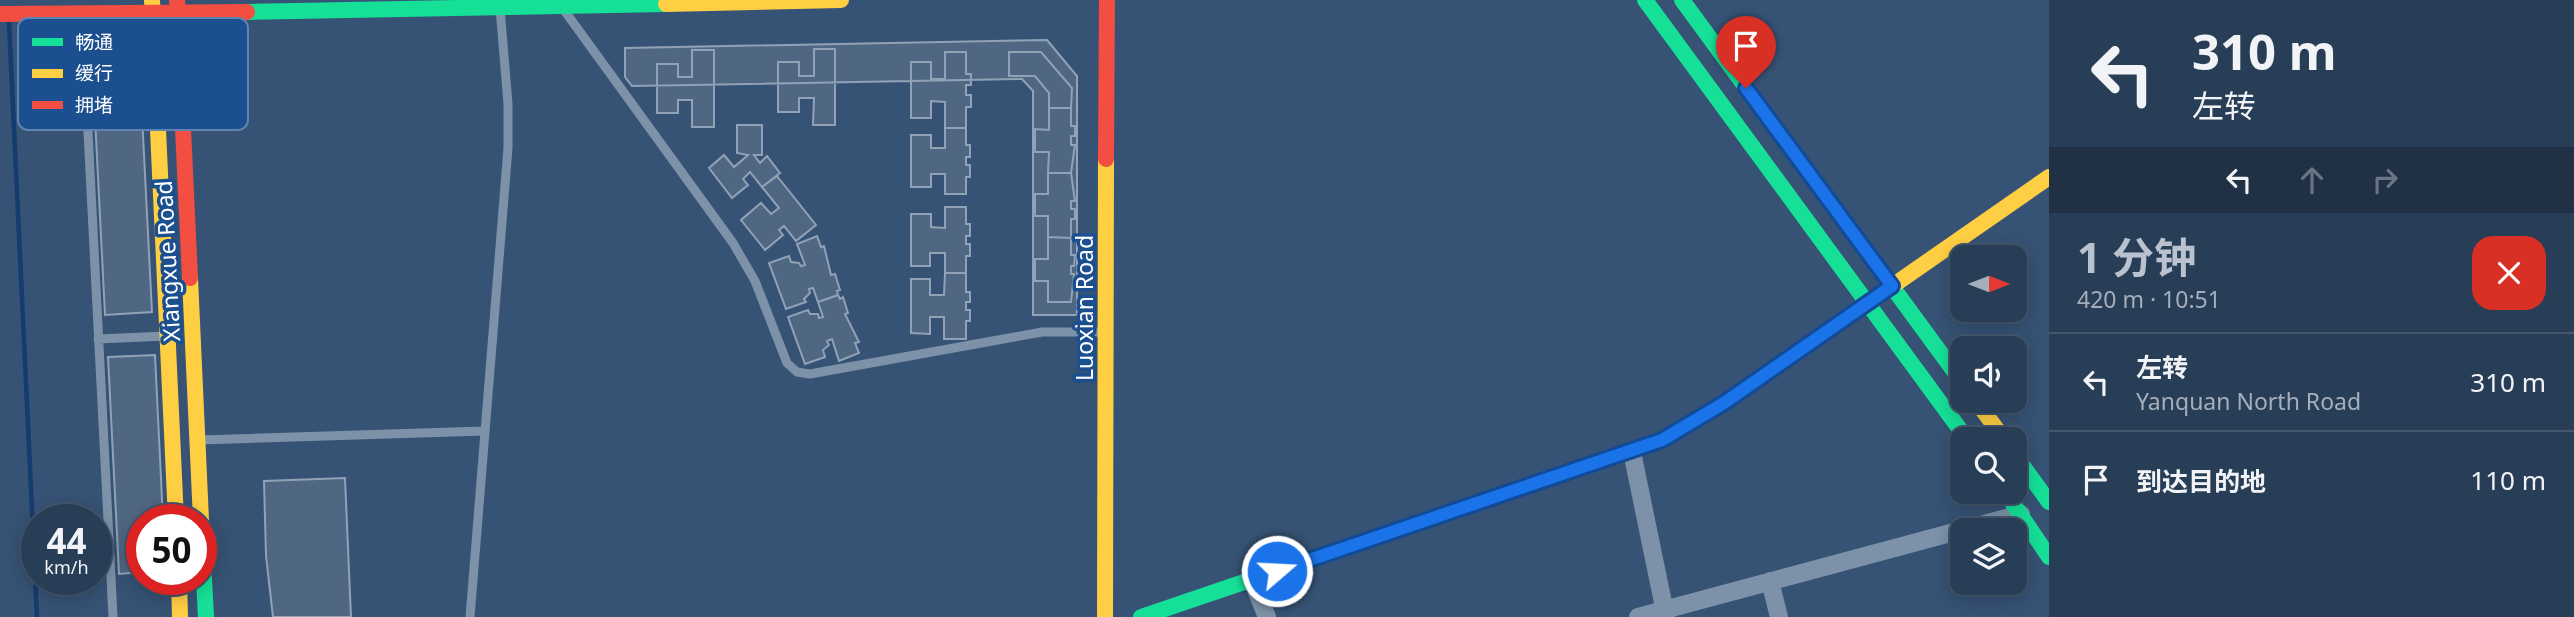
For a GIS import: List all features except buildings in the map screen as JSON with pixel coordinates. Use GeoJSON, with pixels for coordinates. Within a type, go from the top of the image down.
{"type":"FeatureCollection","features":[{"type":"Feature","properties":{"kind":"main road"},"geometry":{"type":"LineString","coordinates":[[0,14],[82,14],[178,6],[499,6],[841,0]]}},
{"type":"Feature","properties":{"kind":"main road","name":"Luoxian Road"},"geometry":{"type":"LineString","coordinates":[[1105,617],[1107,0]]}},
{"type":"Feature","properties":{"kind":"main road"},"geometry":{"type":"LineString","coordinates":[[1645,0],[1958,427]]}},
{"type":"Feature","properties":{"kind":"main road"},"geometry":{"type":"LineString","coordinates":[[1682,0],[1950,366]]}},
{"type":"Feature","properties":{"kind":"main road","name":"Xiangxue Road"},"geometry":{"type":"LineString","coordinates":[[158,130],[175,504]]}},
{"type":"Feature","properties":{"kind":"main road","name":"Xiangxue Road"},"geometry":{"type":"LineString","coordinates":[[184,130],[200,504]]}},
{"type":"Feature","properties":{"kind":"main road"},"geometry":{"type":"LineString","coordinates":[[1141,617],[1662,440],[1695,422],[2049,177]]}},
{"type":"Feature","properties":{"kind":"main road"},"geometry":{"type":"LineString","coordinates":[[2027,472],[2049,502]]}},
{"type":"Feature","properties":{"kind":"main road"},"geometry":{"type":"LineString","coordinates":[[2014,504],[2049,557]]}},
{"type":"Feature","properties":{"kind":"main road"},"geometry":{"type":"LineString","coordinates":[[179,595],[180,617]]}},
{"type":"Feature","properties":{"kind":"main road","name":"Xiangxue Road"},"geometry":{"type":"LineString","coordinates":[[205,595],[206,617]]}},
{"type":"Feature","properties":{"kind":"street"},"geometry":{"type":"LineString","coordinates":[[1632,452],[1665,613]]}},
{"type":"Feature","properties":{"kind":"street"},"geometry":{"type":"LineString","coordinates":[[1638,617],[1665,613],[1770,581],[2021,514]]}},
{"type":"Feature","properties":{"kind":"street"},"geometry":{"type":"LineString","coordinates":[[1252,580],[1266,617]]}},
{"type":"Feature","properties":{"kind":"street"},"geometry":{"type":"LineString","coordinates":[[1770,581],[1779,617]]}},
{"type":"Feature","properties":{"kind":"lane"},"geometry":{"type":"LineString","coordinates":[[561,5],[733,243],[759,289],[787,363],[797,373],[810,374],[1042,332],[1106,332]]}},
{"type":"Feature","properties":{"kind":"lane"},"geometry":{"type":"LineString","coordinates":[[470,617],[508,148],[508,104],[499,6]]}},
{"type":"Feature","properties":{"kind":"lane"},"geometry":{"type":"LineString","coordinates":[[82,14],[82,18]]}},
{"type":"Feature","properties":{"kind":"lane"},"geometry":{"type":"LineString","coordinates":[[88,130],[113,617]]}},
{"type":"Feature","properties":{"kind":"lane"},"geometry":{"type":"LineString","coordinates":[[98,339],[167,336]]}},
{"type":"Feature","properties":{"kind":"lane"},"geometry":{"type":"LineString","coordinates":[[198,440],[485,431]]}},
{"type":"Feature","properties":{"kind":"waterway"},"geometry":{"type":"LineString","coordinates":[[9,22],[37,617]]}},
{"type":"Feature","properties":{"kind":"traffic: fast"},"geometry":{"type":"LineString","coordinates":[[1645,0],[1958,427]]}},
{"type":"Feature","properties":{"kind":"traffic: fast"},"geometry":{"type":"LineString","coordinates":[[1682,0],[1950,366]]}},
{"type":"Feature","properties":{"kind":"traffic: fast"},"geometry":{"type":"LineString","coordinates":[[247,12],[666,4]]}},
{"type":"Feature","properties":{"kind":"traffic: fast"},"geometry":{"type":"LineString","coordinates":[[1141,617],[1662,440],[1724,403],[1773,369]]}},
{"type":"Feature","properties":{"kind":"traffic: fast"},"geometry":{"type":"LineString","coordinates":[[2027,472],[2049,502]]}},
{"type":"Feature","properties":{"kind":"traffic: fast"},"geometry":{"type":"LineString","coordinates":[[2013,504],[2049,557]]}},
{"type":"Feature","properties":{"kind":"traffic: fast"},"geometry":{"type":"LineString","coordinates":[[205,595],[206,617]]}},
{"type":"Feature","properties":{"kind":"traffic: slow"},"geometry":{"type":"LineString","coordinates":[[152,0],[153,18]]}},
{"type":"Feature","properties":{"kind":"traffic: slow"},"geometry":{"type":"LineString","coordinates":[[666,4],[841,0]]}},
{"type":"Feature","properties":{"kind":"traffic: slow"},"geometry":{"type":"LineString","coordinates":[[158,130],[175,504]]}},
{"type":"Feature","properties":{"kind":"traffic: slow"},"geometry":{"type":"LineString","coordinates":[[1105,617],[1106,159]]}},
{"type":"Feature","properties":{"kind":"traffic: slow"},"geometry":{"type":"LineString","coordinates":[[1773,369],[2049,177]]}},
{"type":"Feature","properties":{"kind":"traffic: slow"},"geometry":{"type":"LineString","coordinates":[[190,278],[200,504]]}},
{"type":"Feature","properties":{"kind":"traffic: slow"},"geometry":{"type":"LineString","coordinates":[[1985,413],[1995,427]]}},
{"type":"Feature","properties":{"kind":"traffic: slow"},"geometry":{"type":"LineString","coordinates":[[179,595],[180,617]]}},
{"type":"Feature","properties":{"kind":"traffic: jam"},"geometry":{"type":"LineString","coordinates":[[177,0],[178,18]]}},
{"type":"Feature","properties":{"kind":"traffic: jam"},"geometry":{"type":"LineString","coordinates":[[1106,159],[1107,0]]}},
{"type":"Feature","properties":{"kind":"traffic: jam"},"geometry":{"type":"LineString","coordinates":[[0,14],[247,12]]}},
{"type":"Feature","properties":{"kind":"traffic: jam"},"geometry":{"type":"LineString","coordinates":[[183,130],[190,278]]}},
{"type":"Feature","properties":{"kind":"route"},"geometry":{"type":"LineString","coordinates":[[1277,571],[1662,440],[1724,403],[1892,286],[1746,88]]}}]}
